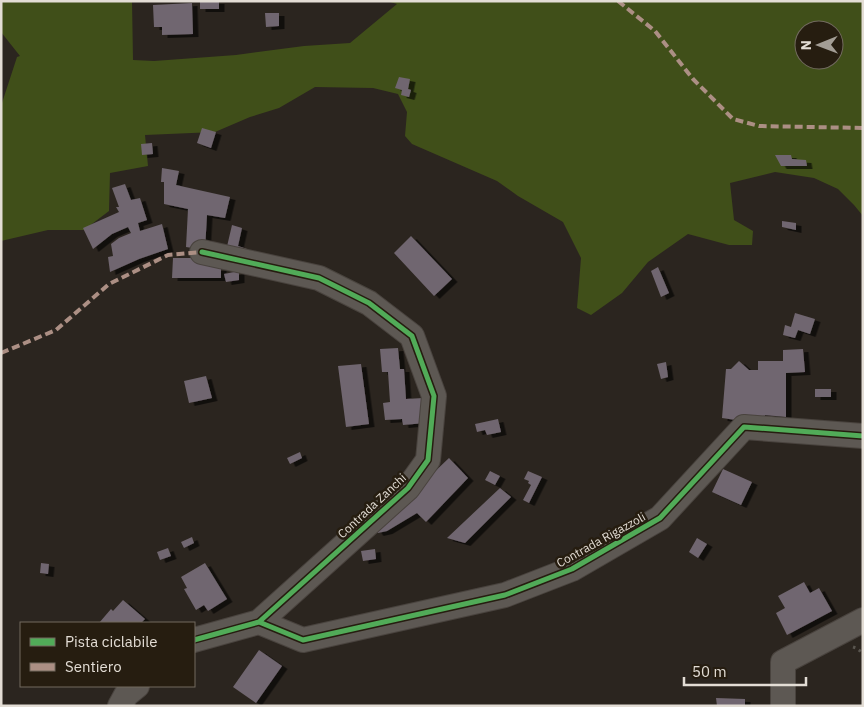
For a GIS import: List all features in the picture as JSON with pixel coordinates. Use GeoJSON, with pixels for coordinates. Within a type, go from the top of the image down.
{"type":"FeatureCollection","features":[{"type":"Feature","properties":{"kind":"street","name":"Contrada Zanchi"},"geometry":{"type":"LineString","coordinates":[[202,252],[319,278],[369,304],[412,336],[434,396],[428,460],[408,488],[259,622]]}},
{"type":"Feature","properties":{"kind":"street","name":"Contrada Rigazzoli"},"geometry":{"type":"LineString","coordinates":[[259,622],[303,640],[505,595],[572,569],[660,518],[744,427],[863,436]]}},
{"type":"Feature","properties":{"kind":"street"},"geometry":{"type":"LineString","coordinates":[[783,706],[783,662],[863,620]]}},
{"type":"Feature","properties":{"kind":"street"},"geometry":{"type":"LineString","coordinates":[[195,640],[259,622]]}},
{"type":"Feature","properties":{"kind":"street"},"geometry":{"type":"LineString","coordinates":[[120,706],[126,695],[136,687]]}},
{"type":"Feature","properties":{"kind":"green space"},"geometry":{"type":"Polygon","coordinates":[[[1,1],[132,1],[133,60],[154,61],[236,55],[304,46],[350,43],[397,4],[387,1],[863,1],[863,216],[838,189],[814,178],[775,172],[730,183],[734,220],[753,231],[752,245],[729,245],[688,234],[648,262],[622,293],[591,315],[577,308],[581,258],[563,222],[518,196],[497,181],[412,144],[405,136],[407,112],[398,94],[373,88],[315,87],[279,108],[250,117],[215,132],[145,135],[148,166],[110,173],[109,211],[84,230],[48,230],[1,241],[1,106],[17,57],[20,56],[1,32],[1,1]]]}},
{"type":"Feature","properties":{"kind":"building"},"geometry":{"type":"Polygon","coordinates":[[[200,1],[219,1],[219,9],[200,9],[200,1]]]}},
{"type":"Feature","properties":{"kind":"building"},"geometry":{"type":"Polygon","coordinates":[[[192,3],[193,34],[162,35],[162,27],[154,27],[153,5],[192,3]]]}},
{"type":"Feature","properties":{"kind":"building"},"geometry":{"type":"Polygon","coordinates":[[[265,13],[279,13],[279,26],[266,27],[265,13]]]}},
{"type":"Feature","properties":{"kind":"building"},"geometry":{"type":"Polygon","coordinates":[[[399,77],[410,79],[408,89],[411,90],[409,97],[401,95],[402,90],[395,88],[399,77]]]}},
{"type":"Feature","properties":{"kind":"building"},"geometry":{"type":"Polygon","coordinates":[[[202,128],[216,132],[211,148],[197,143],[202,128]]]}},
{"type":"Feature","properties":{"kind":"building"},"geometry":{"type":"Polygon","coordinates":[[[152,143],[153,154],[142,155],[141,144],[152,143]]]}},
{"type":"Feature","properties":{"kind":"building"},"geometry":{"type":"Polygon","coordinates":[[[775,155],[791,155],[792,159],[806,160],[807,166],[781,166],[775,155]]]}},
{"type":"Feature","properties":{"kind":"building"},"geometry":{"type":"Polygon","coordinates":[[[162,168],[179,171],[176,185],[230,197],[225,218],[207,215],[205,250],[186,247],[188,209],[164,204],[164,182],[161,182],[162,168]]]}},
{"type":"Feature","properties":{"kind":"building"},"geometry":{"type":"Polygon","coordinates":[[[125,184],[131,200],[140,198],[147,220],[138,223],[140,231],[162,224],[168,249],[110,272],[108,257],[113,256],[111,244],[131,233],[128,227],[112,234],[93,249],[83,228],[119,212],[112,188],[125,184]]]}},
{"type":"Feature","properties":{"kind":"building"},"geometry":{"type":"Polygon","coordinates":[[[782,221],[796,223],[796,230],[782,227],[782,221]]]}},
{"type":"Feature","properties":{"kind":"building"},"geometry":{"type":"Polygon","coordinates":[[[232,225],[242,228],[238,246],[247,249],[244,260],[225,255],[232,225]]]}},
{"type":"Feature","properties":{"kind":"building"},"geometry":{"type":"Polygon","coordinates":[[[411,236],[452,279],[434,296],[394,253],[411,236]]]}},
{"type":"Feature","properties":{"kind":"building"},"geometry":{"type":"Polygon","coordinates":[[[173,258],[214,258],[214,268],[221,268],[221,278],[172,278],[173,258]]]}},
{"type":"Feature","properties":{"kind":"building"},"geometry":{"type":"Polygon","coordinates":[[[658,267],[669,293],[661,297],[651,271],[658,267]]]}},
{"type":"Feature","properties":{"kind":"building"},"geometry":{"type":"Polygon","coordinates":[[[239,271],[239,280],[226,282],[224,274],[239,271]]]}},
{"type":"Feature","properties":{"kind":"building"},"geometry":{"type":"Polygon","coordinates":[[[795,313],[815,319],[810,334],[798,330],[795,338],[783,335],[785,325],[791,327],[795,313]]]}},
{"type":"Feature","properties":{"kind":"building"},"geometry":{"type":"Polygon","coordinates":[[[398,348],[400,369],[404,369],[406,399],[423,398],[425,423],[403,425],[402,419],[385,420],[383,403],[390,402],[388,372],[382,372],[380,349],[398,348]]]}},
{"type":"Feature","properties":{"kind":"building"},"geometry":{"type":"Polygon","coordinates":[[[803,349],[805,372],[786,373],[786,417],[765,415],[764,424],[722,418],[726,369],[731,369],[739,361],[749,370],[758,370],[758,361],[783,361],[783,350],[803,349]]]}},
{"type":"Feature","properties":{"kind":"building"},"geometry":{"type":"Polygon","coordinates":[[[666,362],[668,377],[661,379],[657,364],[666,362]]]}},
{"type":"Feature","properties":{"kind":"building"},"geometry":{"type":"Polygon","coordinates":[[[361,364],[369,424],[346,427],[338,366],[361,364]]]}},
{"type":"Feature","properties":{"kind":"building"},"geometry":{"type":"Polygon","coordinates":[[[206,376],[212,398],[189,403],[184,381],[206,376]]]}},
{"type":"Feature","properties":{"kind":"building"},"geometry":{"type":"Polygon","coordinates":[[[815,389],[831,389],[831,397],[815,397],[815,389]]]}},
{"type":"Feature","properties":{"kind":"building"},"geometry":{"type":"Polygon","coordinates":[[[498,419],[501,432],[487,435],[485,430],[477,432],[475,424],[498,419]]]}},
{"type":"Feature","properties":{"kind":"building"},"geometry":{"type":"Polygon","coordinates":[[[300,452],[302,458],[290,464],[287,458],[300,452]]]}},
{"type":"Feature","properties":{"kind":"building"},"geometry":{"type":"Polygon","coordinates":[[[449,458],[468,478],[426,522],[417,513],[387,531],[378,533],[373,526],[405,500],[449,458]]]}},
{"type":"Feature","properties":{"kind":"building"},"geometry":{"type":"Polygon","coordinates":[[[723,469],[752,482],[741,505],[712,492],[723,469]]]}},
{"type":"Feature","properties":{"kind":"building"},"geometry":{"type":"Polygon","coordinates":[[[490,471],[500,476],[495,485],[485,480],[490,471]]]}},
{"type":"Feature","properties":{"kind":"building"},"geometry":{"type":"Polygon","coordinates":[[[528,471],[542,477],[529,503],[523,500],[531,485],[528,483],[529,481],[524,479],[528,471]]]}},
{"type":"Feature","properties":{"kind":"building"},"geometry":{"type":"Polygon","coordinates":[[[500,488],[511,497],[465,543],[447,538],[500,488]]]}},
{"type":"Feature","properties":{"kind":"building"},"geometry":{"type":"Polygon","coordinates":[[[192,537],[194,543],[184,548],[181,542],[192,537]]]}},
{"type":"Feature","properties":{"kind":"building"},"geometry":{"type":"Polygon","coordinates":[[[697,538],[707,544],[698,558],[689,552],[697,538]]]}},
{"type":"Feature","properties":{"kind":"building"},"geometry":{"type":"Polygon","coordinates":[[[168,548],[171,556],[160,560],[157,552],[168,548]]]}},
{"type":"Feature","properties":{"kind":"building"},"geometry":{"type":"Polygon","coordinates":[[[375,549],[376,559],[363,561],[361,551],[375,549]]]}},
{"type":"Feature","properties":{"kind":"building"},"geometry":{"type":"Polygon","coordinates":[[[41,563],[49,564],[48,574],[40,573],[41,563]]]}},
{"type":"Feature","properties":{"kind":"building"},"geometry":{"type":"Polygon","coordinates":[[[205,563],[227,599],[208,611],[204,605],[196,610],[184,589],[187,588],[181,577],[205,563]]]}},
{"type":"Feature","properties":{"kind":"building"},"geometry":{"type":"Polygon","coordinates":[[[804,582],[810,593],[819,588],[832,611],[787,635],[776,613],[785,608],[778,596],[804,582]]]}},
{"type":"Feature","properties":{"kind":"building"},"geometry":{"type":"Polygon","coordinates":[[[123,600],[145,619],[142,622],[100,622],[111,609],[113,611],[123,600]]]}},
{"type":"Feature","properties":{"kind":"building"},"geometry":{"type":"Polygon","coordinates":[[[259,650],[282,666],[256,703],[233,687],[259,650]]]}},
{"type":"Feature","properties":{"kind":"building"},"geometry":{"type":"Polygon","coordinates":[[[716,698],[745,699],[745,706],[717,706],[716,698]]]}},
{"type":"Feature","properties":{"kind":"marked path"},"geometry":{"type":"LineString","coordinates":[[618,1],[655,31],[693,79],[733,119],[759,126],[863,128]]}},
{"type":"Feature","properties":{"kind":"marked path"},"geometry":{"type":"LineString","coordinates":[[1,353],[56,330],[109,284],[168,255],[202,252]]}},
{"type":"Feature","properties":{"kind":"cycle path"},"geometry":{"type":"LineString","coordinates":[[195,640],[259,622],[408,488],[428,460],[434,396],[412,336],[369,303],[319,278],[202,252]]}},
{"type":"Feature","properties":{"kind":"cycle path"},"geometry":{"type":"LineString","coordinates":[[259,622],[303,640],[505,595],[572,569],[660,518],[744,427],[863,436]]}}]}
